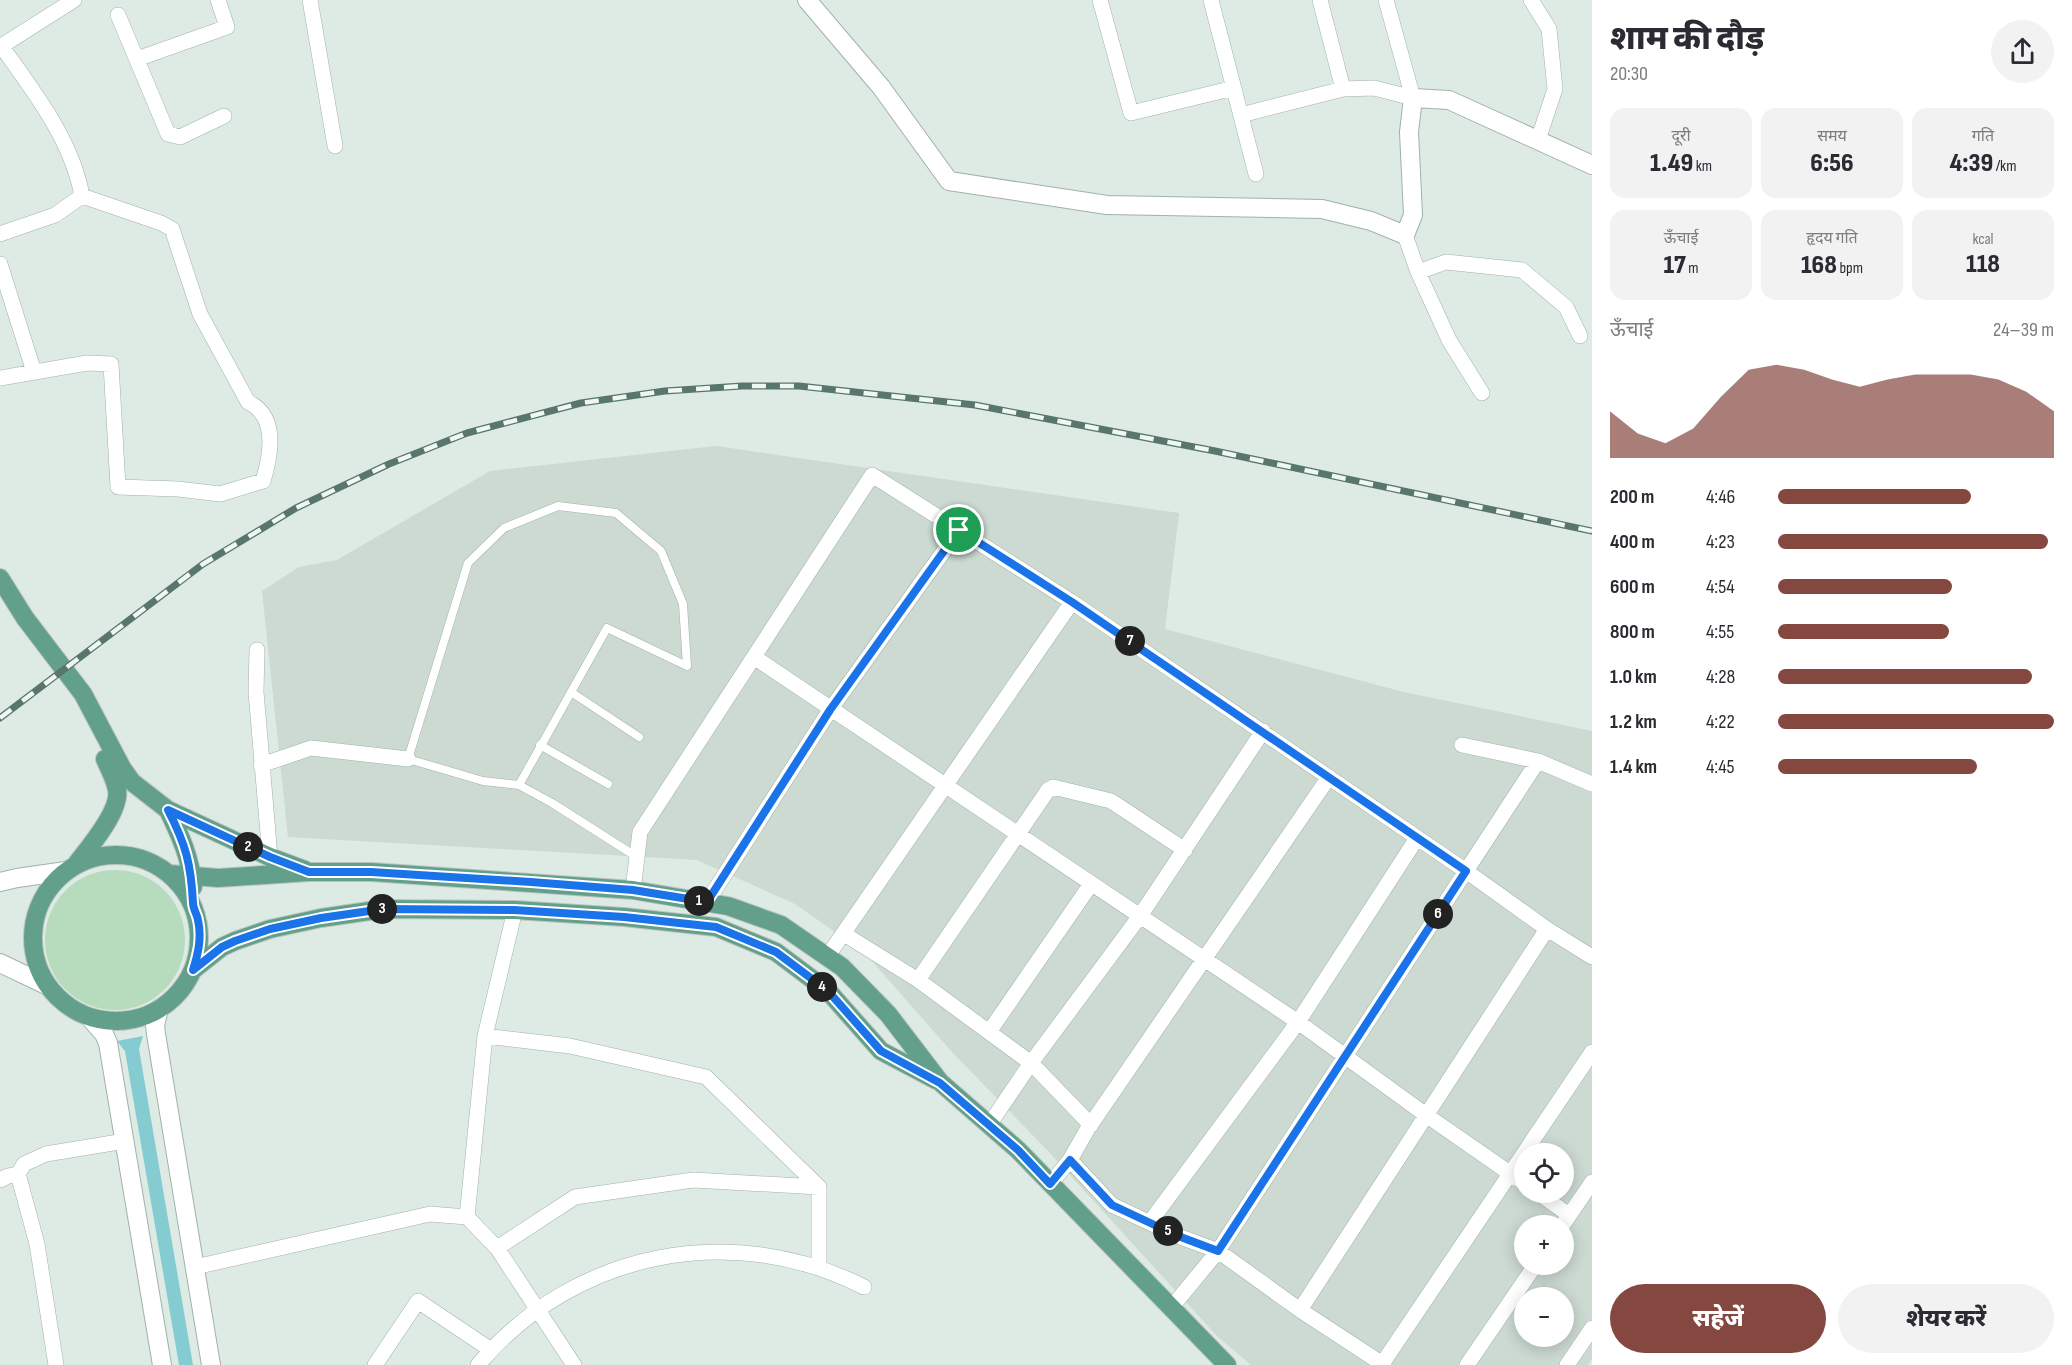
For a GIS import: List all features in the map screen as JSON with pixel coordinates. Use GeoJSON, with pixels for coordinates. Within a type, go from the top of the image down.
{"type":"FeatureCollection","features":[{"type":"Feature","properties":{"kind":"main road"},"geometry":{"type":"LineString","coordinates":[[0,578],[25,618],[83,694],[126,774],[136,786],[168,810],[270,857],[309,872]]}},
{"type":"Feature","properties":{"kind":"main road"},"geometry":{"type":"LineString","coordinates":[[0,596],[24,635],[74,698],[111,772],[117,790],[116,805],[111,813],[89,848],[50,886],[39,904],[33,924],[34,956],[46,985],[58,999],[73,1010],[90,1018],[126,1021],[143,1017],[159,1009],[179,993],[193,970],[200,937],[193,904],[192,876],[182,838],[168,810]]}},
{"type":"Feature","properties":{"kind":"main road"},"geometry":{"type":"LineString","coordinates":[[70,868],[94,857],[114,854],[134,856],[153,863],[170,874],[193,904]]}},
{"type":"Feature","properties":{"kind":"main road"},"geometry":{"type":"LineString","coordinates":[[170,874],[244,877],[309,872],[371,872],[633,890],[728,906],[781,925],[842,967],[888,1014],[940,1083]]}},
{"type":"Feature","properties":{"kind":"main road"},"geometry":{"type":"LineString","coordinates":[[193,970],[222,947],[270,929],[321,918],[383,909],[514,910],[624,917],[716,927],[776,952],[828,991],[881,1051],[940,1083],[1018,1150],[1227,1365]]}},
{"type":"Feature","properties":{"kind":"street"},"geometry":{"type":"LineString","coordinates":[[74,0],[1,47],[46,110],[76,170],[82,196]]}},
{"type":"Feature","properties":{"kind":"street"},"geometry":{"type":"LineString","coordinates":[[136,58],[227,27],[218,0]]}},
{"type":"Feature","properties":{"kind":"street"},"geometry":{"type":"LineString","coordinates":[[310,0],[335,146]]}},
{"type":"Feature","properties":{"kind":"street"},"geometry":{"type":"LineString","coordinates":[[807,0],[881,87],[949,181],[1107,205],[1322,209],[1371,221],[1405,235]]}},
{"type":"Feature","properties":{"kind":"street"},"geometry":{"type":"LineString","coordinates":[[1100,0],[1131,113],[1234,88]]}},
{"type":"Feature","properties":{"kind":"street"},"geometry":{"type":"LineString","coordinates":[[1211,0],[1256,174]]}},
{"type":"Feature","properties":{"kind":"street"},"geometry":{"type":"LineString","coordinates":[[1320,0],[1343,89]]}},
{"type":"Feature","properties":{"kind":"street"},"geometry":{"type":"LineString","coordinates":[[1386,0],[1413,98],[1409,132],[1413,215],[1405,235],[1418,272],[1449,340],[1482,393]]}},
{"type":"Feature","properties":{"kind":"street"},"geometry":{"type":"LineString","coordinates":[[1532,0],[1549,29],[1555,89],[1538,140]]}},
{"type":"Feature","properties":{"kind":"street"},"geometry":{"type":"LineString","coordinates":[[118,15],[168,134],[180,137],[224,116]]}},
{"type":"Feature","properties":{"kind":"street"},"geometry":{"type":"LineString","coordinates":[[1241,115],[1343,89],[1374,88],[1413,98],[1449,100],[1592,165]]}},
{"type":"Feature","properties":{"kind":"street"},"geometry":{"type":"LineString","coordinates":[[0,234],[55,215],[82,196]]}},
{"type":"Feature","properties":{"kind":"street"},"geometry":{"type":"LineString","coordinates":[[0,378],[87,363],[111,364],[118,487],[178,489],[220,494],[263,481],[269,459],[268,421],[259,407],[248,402],[200,314],[172,229],[161,223],[82,196]]}},
{"type":"Feature","properties":{"kind":"street"},"geometry":{"type":"LineString","coordinates":[[1418,272],[1446,262],[1522,270],[1566,307],[1580,336]]}},
{"type":"Feature","properties":{"kind":"street"},"geometry":{"type":"LineString","coordinates":[[0,264],[34,372]]}},
{"type":"Feature","properties":{"kind":"street"},"geometry":{"type":"LineString","coordinates":[[633,890],[639,832],[872,476],[1072,602],[1263,731],[1547,929],[1592,957]]}},
{"type":"Feature","properties":{"kind":"street"},"geometry":{"type":"LineString","coordinates":[[707,902],[830,710],[959,530]]}},
{"type":"Feature","properties":{"kind":"street"},"geometry":{"type":"LineString","coordinates":[[827,957],[1072,602]]}},
{"type":"Feature","properties":{"kind":"street"},"geometry":{"type":"LineString","coordinates":[[257,651],[256,692],[270,857]]}},
{"type":"Feature","properties":{"kind":"street"},"geometry":{"type":"LineString","coordinates":[[754,657],[1298,1022],[1514,1176]]}},
{"type":"Feature","properties":{"kind":"street"},"geometry":{"type":"LineString","coordinates":[[989,1125],[1031,1063],[1140,916],[1263,731]]}},
{"type":"Feature","properties":{"kind":"street"},"geometry":{"type":"LineString","coordinates":[[1462,745],[1538,761],[1592,784]]}},
{"type":"Feature","properties":{"kind":"street"},"geometry":{"type":"LineString","coordinates":[[261,765],[311,748],[408,759]]}},
{"type":"Feature","properties":{"kind":"street"},"geometry":{"type":"LineString","coordinates":[[1171,1308],[1218,1251],[1538,761]]}},
{"type":"Feature","properties":{"kind":"street"},"geometry":{"type":"LineString","coordinates":[[1050,1184],[1070,1160],[1091,1125],[1329,777]]}},
{"type":"Feature","properties":{"kind":"street"},"geometry":{"type":"LineString","coordinates":[[918,980],[1048,790],[1053,787],[1111,801],[1185,850]]}},
{"type":"Feature","properties":{"kind":"street"},"geometry":{"type":"LineString","coordinates":[[1150,1222],[1298,1022],[1417,838]]}},
{"type":"Feature","properties":{"kind":"street"},"geometry":{"type":"LineString","coordinates":[[0,882],[70,868]]}},
{"type":"Feature","properties":{"kind":"street"},"geometry":{"type":"LineString","coordinates":[[989,1032],[1091,884]]}},
{"type":"Feature","properties":{"kind":"street"},"geometry":{"type":"LineString","coordinates":[[467,1217],[485,1036],[514,910]]}},
{"type":"Feature","properties":{"kind":"street"},"geometry":{"type":"LineString","coordinates":[[1300,1310],[1547,929]]}},
{"type":"Feature","properties":{"kind":"street"},"geometry":{"type":"LineString","coordinates":[[844,934],[918,980],[1031,1063],[1091,1125]]}},
{"type":"Feature","properties":{"kind":"street"},"geometry":{"type":"LineString","coordinates":[[0,963],[46,985]]}},
{"type":"Feature","properties":{"kind":"street"},"geometry":{"type":"LineString","coordinates":[[159,1009],[156,1017],[156,1034],[212,1365]]}},
{"type":"Feature","properties":{"kind":"street"},"geometry":{"type":"LineString","coordinates":[[90,1018],[104,1034],[108,1043],[162,1365]]}},
{"type":"Feature","properties":{"kind":"street"},"geometry":{"type":"LineString","coordinates":[[485,1036],[570,1046],[706,1077],[819,1187],[819,1268]]}},
{"type":"Feature","properties":{"kind":"street"},"geometry":{"type":"LineString","coordinates":[[1070,1160],[1112,1205],[1178,1236],[1218,1251],[1300,1310],[1383,1364],[1592,1052]]}},
{"type":"Feature","properties":{"kind":"street"},"geometry":{"type":"LineString","coordinates":[[0,1180],[18,1173],[24,1164],[46,1154],[124,1141]]}},
{"type":"Feature","properties":{"kind":"street"},"geometry":{"type":"LineString","coordinates":[[18,1173],[37,1244],[56,1365]]}},
{"type":"Feature","properties":{"kind":"street"},"geometry":{"type":"LineString","coordinates":[[497,1248],[575,1197],[693,1180],[819,1187]]}},
{"type":"Feature","properties":{"kind":"street"},"geometry":{"type":"LineString","coordinates":[[1569,1215],[1592,1182]]}},
{"type":"Feature","properties":{"kind":"street"},"geometry":{"type":"LineString","coordinates":[[1548,1203],[1561,1215]]}},
{"type":"Feature","properties":{"kind":"street"},"geometry":{"type":"LineString","coordinates":[[195,1267],[430,1214],[467,1217],[497,1248],[574,1365]]}},
{"type":"Feature","properties":{"kind":"street"},"geometry":{"type":"LineString","coordinates":[[478,1365],[491,1350],[537,1310],[562,1294],[597,1276],[644,1261],[673,1255],[712,1252],[761,1254],[790,1259],[819,1268],[864,1287]]}},
{"type":"Feature","properties":{"kind":"street"},"geometry":{"type":"LineString","coordinates":[[1467,1365],[1528,1275]]}},
{"type":"Feature","properties":{"kind":"street"},"geometry":{"type":"LineString","coordinates":[[375,1365],[418,1301],[491,1350]]}},
{"type":"Feature","properties":{"kind":"street"},"geometry":{"type":"LineString","coordinates":[[1567,1365],[1592,1328]]}},
{"type":"Feature","properties":{"kind":"lane"},"geometry":{"type":"LineString","coordinates":[[519,785],[607,628],[687,666],[683,604],[661,550],[616,513],[558,506],[504,528],[468,563],[408,759],[483,781],[519,785],[552,803],[637,857]]}},
{"type":"Feature","properties":{"kind":"lane"},"geometry":{"type":"LineString","coordinates":[[571,692],[639,737]]}},
{"type":"Feature","properties":{"kind":"lane"},"geometry":{"type":"LineString","coordinates":[[540,745],[608,784]]}},
{"type":"Feature","properties":{"kind":"shaded area"},"geometry":{"type":"Polygon","coordinates":[[[716,446],[1179,513],[1165,629],[1404,692],[1592,731],[1592,1359],[1588,1365],[1251,1365],[1217,1336],[1047,1150],[951,1051],[865,953],[795,904],[697,860],[288,837],[262,591],[299,567],[337,560],[490,471],[716,446]]]}},
{"type":"Feature","properties":{"kind":"green space"},"geometry":{"type":"Polygon","coordinates":[[[115,870],[142,875],[165,890],[180,913],[185,940],[180,967],[165,990],[142,1005],[115,1010],[88,1005],[65,990],[50,967],[45,940],[50,913],[65,890],[88,875],[115,870]]]}},
{"type":"Feature","properties":{"kind":"water"},"geometry":{"type":"Polygon","coordinates":[[[143,1036],[139,1049],[193,1365],[179,1365],[125,1051],[117,1041],[143,1036]]]}},
{"type":"Feature","properties":{"kind":"railway"},"geometry":{"type":"LineString","coordinates":[[0,718],[203,564],[296,508],[389,464],[467,433],[581,403],[665,391],[742,386],[799,386],[975,405],[1215,451],[1592,531]]}},
{"type":"Feature","properties":{"kind":"route"},"geometry":{"type":"LineString","coordinates":[[959,530],[1072,602],[1466,871],[1218,1251],[1178,1236],[1112,1205],[1070,1160],[1050,1184],[1018,1150],[940,1083],[881,1051],[828,991],[776,952],[716,927],[624,917],[514,910],[383,909],[321,918],[270,929],[222,947],[193,970],[200,937],[193,904],[192,876],[182,838],[168,810],[270,857],[309,872],[371,872],[531,882],[633,890],[707,902],[830,710],[959,530]]}}]}
